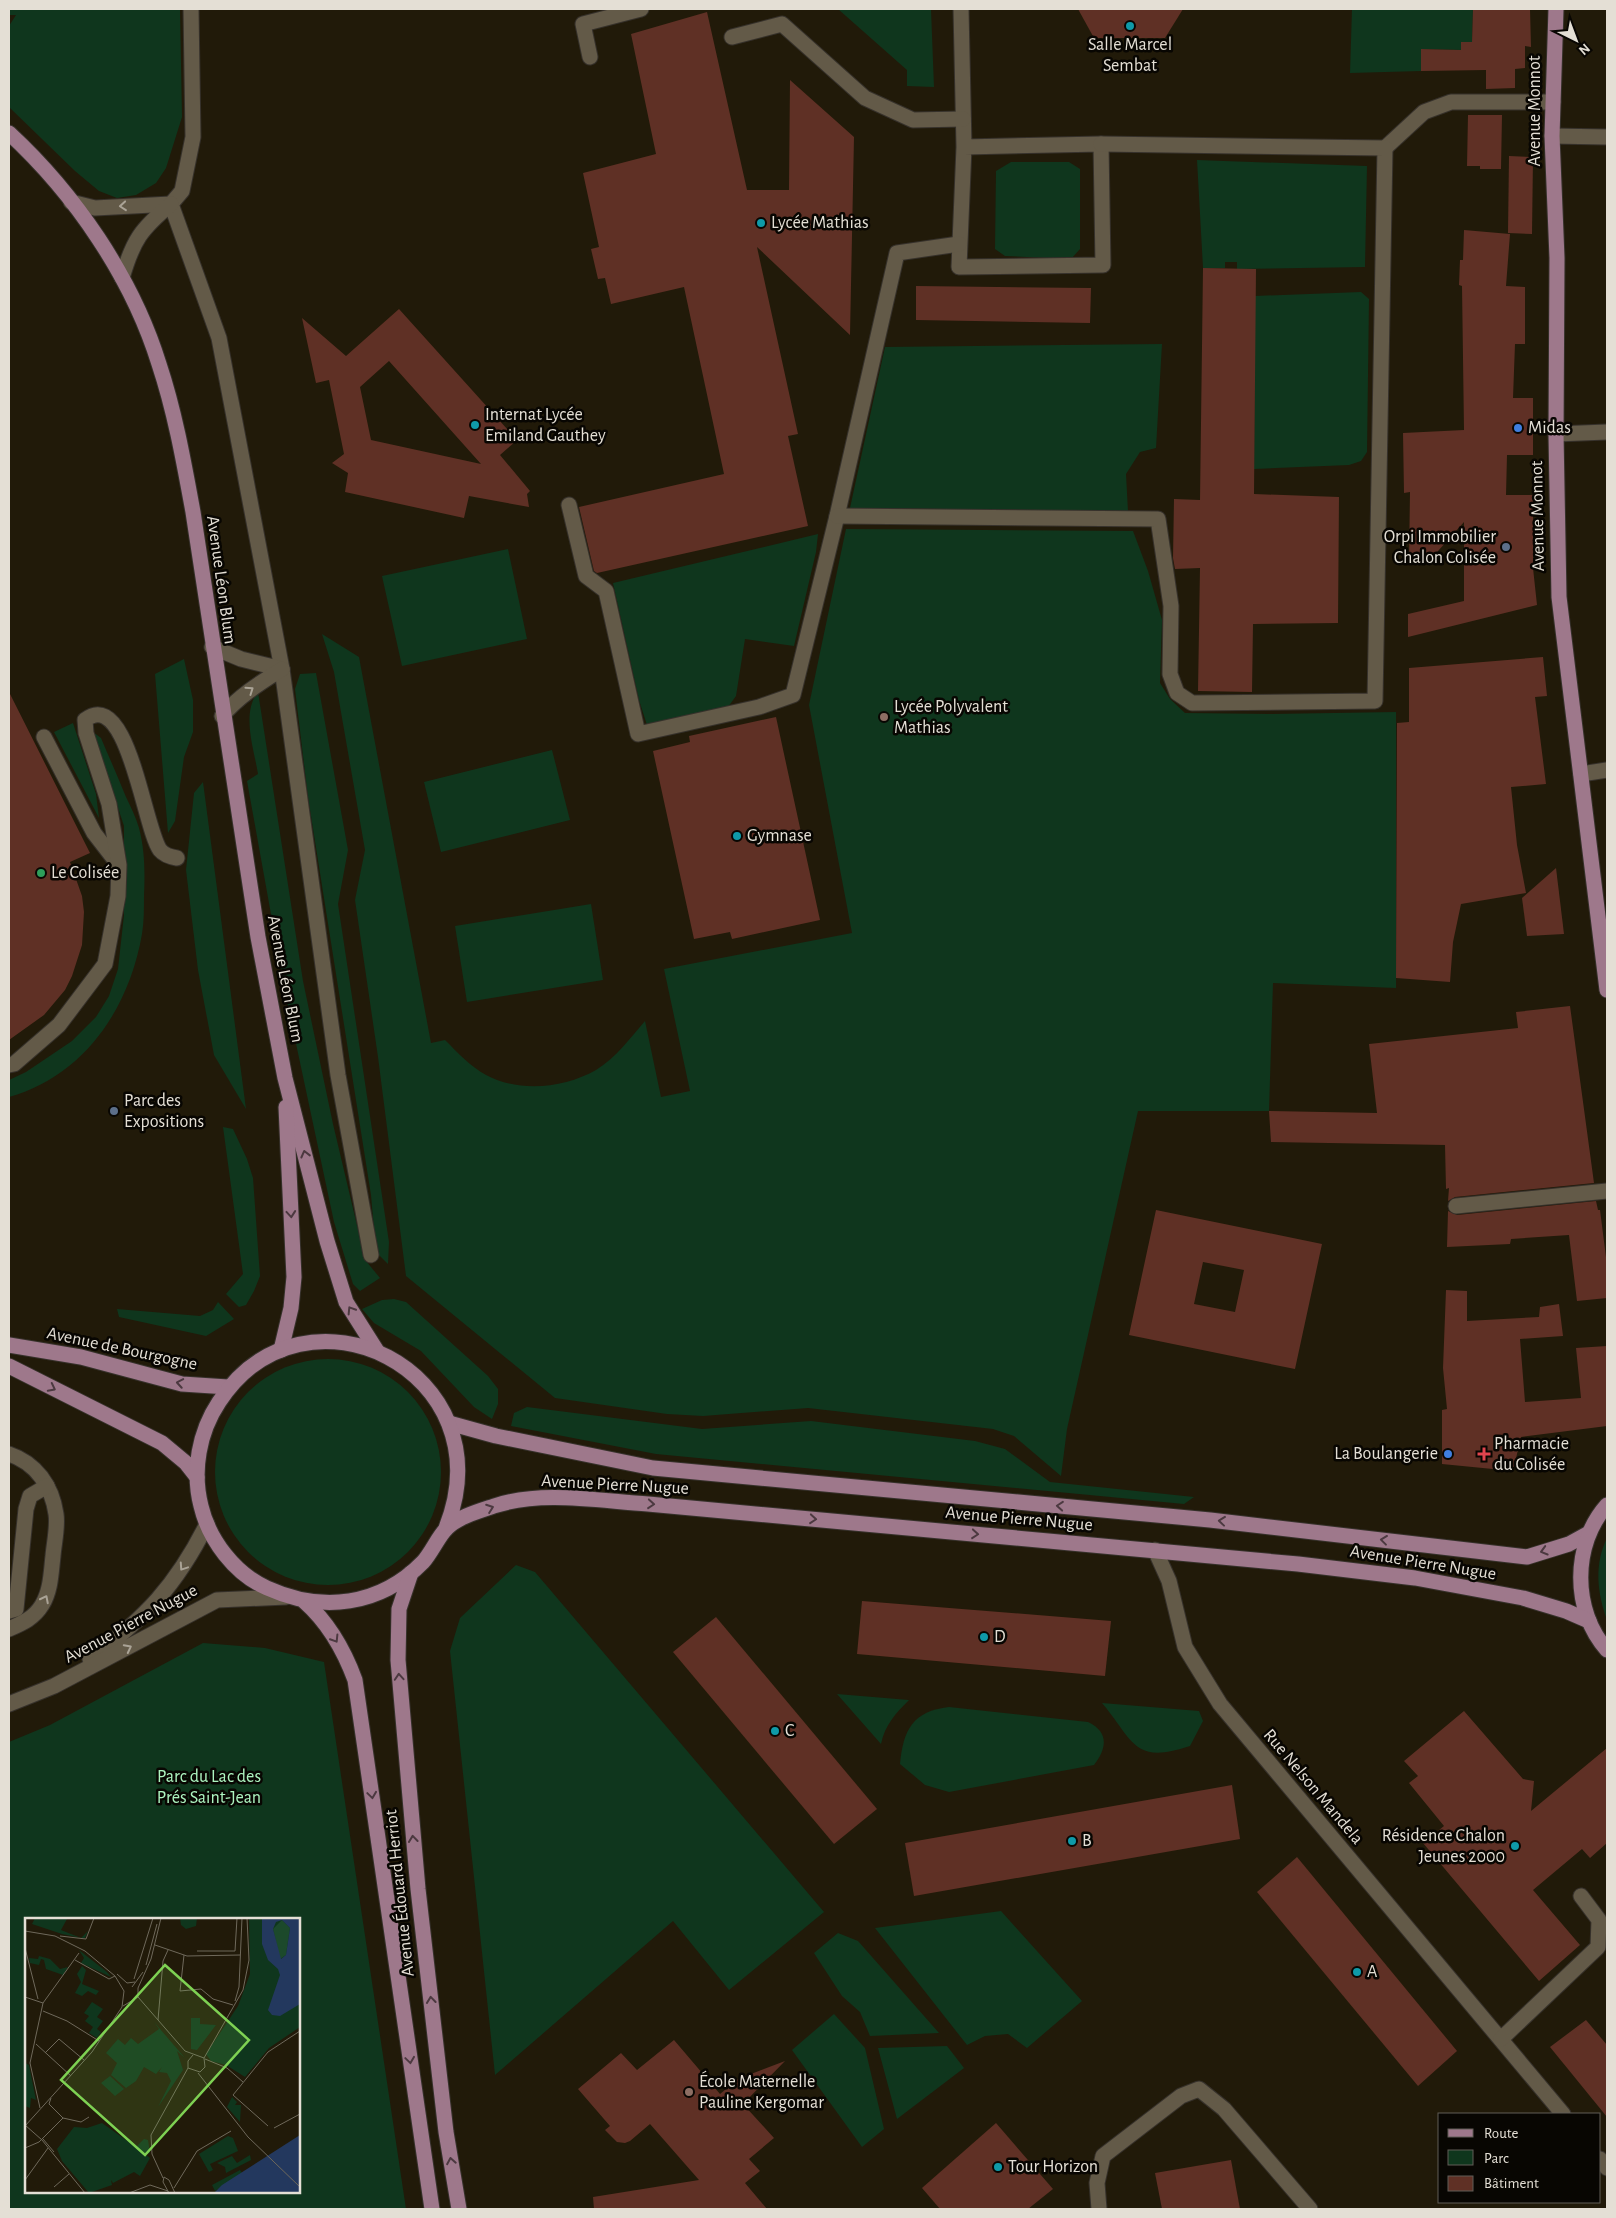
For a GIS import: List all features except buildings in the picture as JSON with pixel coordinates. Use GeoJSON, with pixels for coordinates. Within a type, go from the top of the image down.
{"type":"FeatureCollection","features":[{"type":"Feature","properties":{"kind":"main road","name":"Avenue Monnot"},"geometry":{"type":"LineString","coordinates":[[1556,9],[1552,136],[1557,258],[1556,434],[1559,597],[1607,990]]}},
{"type":"Feature","properties":{"kind":"main road","name":"Avenue Léon Blum"},"geometry":{"type":"LineString","coordinates":[[9,133],[44,170],[94,233],[122,278],[149,335],[170,405],[192,512],[222,716],[258,937],[285,1078],[327,1241],[346,1302],[377,1351]]}},
{"type":"Feature","properties":{"kind":"main road","name":"Avenue Léon Blum"},"geometry":{"type":"LineString","coordinates":[[281,1350],[294,1277],[294,1243],[285,1078]]}},
{"type":"Feature","properties":{"kind":"main road","name":"Avenue Pierre Nugue"},"geometry":{"type":"LineString","coordinates":[[312,1342],[345,1343],[377,1351],[400,1363],[420,1380],[437,1400],[449,1423],[456,1444],[458,1465],[458,1487],[454,1508],[436,1546],[411,1573],[377,1594],[353,1601],[319,1603],[286,1597],[258,1584],[234,1565],[220,1548],[207,1524],[200,1506],[197,1477],[200,1445],[211,1414],[228,1387],[250,1367],[281,1350],[312,1342]]}},
{"type":"Feature","properties":{"kind":"main road","name":"Avenue de Bourgogne"},"geometry":{"type":"LineString","coordinates":[[9,1345],[81,1357],[182,1384],[228,1387]]}},
{"type":"Feature","properties":{"kind":"main road"},"geometry":{"type":"LineString","coordinates":[[9,1366],[162,1443],[186,1463],[197,1477]]}},
{"type":"Feature","properties":{"kind":"main road","name":"Avenue Pierre Nugue"},"geometry":{"type":"LineString","coordinates":[[449,1423],[496,1436],[653,1468],[1210,1520],[1527,1556],[1569,1544],[1589,1533]]}},
{"type":"Feature","properties":{"kind":"main road","name":"Avenue Pierre Nugue"},"geometry":{"type":"LineString","coordinates":[[446,1528],[496,1505],[537,1499],[573,1499],[1155,1550],[1415,1578],[1523,1598],[1557,1608],[1589,1621]]}},
{"type":"Feature","properties":{"kind":"main road"},"geometry":{"type":"LineString","coordinates":[[1607,1505],[1589,1533],[1581,1562],[1581,1592],[1589,1621],[1607,1650]]}},
{"type":"Feature","properties":{"kind":"main road","name":"Avenue Édouard Herriot"},"geometry":{"type":"LineString","coordinates":[[411,1573],[399,1609],[398,1660],[400,1687],[418,1889],[443,2112],[460,2209]]}},
{"type":"Feature","properties":{"kind":"main road","name":"Avenue Édouard Herriot"},"geometry":{"type":"LineString","coordinates":[[304,1601],[320,1615],[339,1644],[355,1680],[432,2209]]}},
{"type":"Feature","properties":{"kind":"street"},"geometry":{"type":"LineString","coordinates":[[122,278],[131,249],[140,233],[182,191],[193,137],[191,9]]}},
{"type":"Feature","properties":{"kind":"street"},"geometry":{"type":"LineString","coordinates":[[590,57],[582,24],[641,9]]}},
{"type":"Feature","properties":{"kind":"street"},"geometry":{"type":"LineString","coordinates":[[960,9],[964,148],[959,267],[1103,265],[1101,144]]}},
{"type":"Feature","properties":{"kind":"street"},"geometry":{"type":"LineString","coordinates":[[732,37],[782,24],[866,98],[913,120],[964,119]]}},
{"type":"Feature","properties":{"kind":"street"},"geometry":{"type":"LineString","coordinates":[[964,148],[1101,144],[1385,148],[1424,112],[1451,102],[1553,102]]}},
{"type":"Feature","properties":{"kind":"street"},"geometry":{"type":"LineString","coordinates":[[1552,136],[1607,137]]}},
{"type":"Feature","properties":{"kind":"street"},"geometry":{"type":"LineString","coordinates":[[837,516],[1158,519],[1171,606],[1170,674],[1177,693],[1192,703],[1375,701],[1385,148]]}},
{"type":"Feature","properties":{"kind":"street"},"geometry":{"type":"LineString","coordinates":[[71,202],[95,208],[171,204]]}},
{"type":"Feature","properties":{"kind":"street"},"geometry":{"type":"LineString","coordinates":[[171,204],[218,338],[282,669],[338,1075],[371,1255]]}},
{"type":"Feature","properties":{"kind":"street"},"geometry":{"type":"LineString","coordinates":[[568,504],[586,576],[606,591],[638,734],[758,706],[794,695],[837,516],[896,253],[959,244]]}},
{"type":"Feature","properties":{"kind":"street"},"geometry":{"type":"LineString","coordinates":[[1556,434],[1607,432]]}},
{"type":"Feature","properties":{"kind":"street"},"geometry":{"type":"LineString","coordinates":[[212,646],[241,659],[282,669]]}},
{"type":"Feature","properties":{"kind":"street"},"geometry":{"type":"LineString","coordinates":[[222,716],[234,702],[248,691],[282,669]]}},
{"type":"Feature","properties":{"kind":"street"},"geometry":{"type":"LineString","coordinates":[[9,1066],[14,1064],[59,1025],[105,964],[118,896],[119,865],[109,804],[84,725],[85,720],[91,716],[99,713],[109,717],[117,727],[125,742],[152,832],[160,850],[168,856],[177,858]]}},
{"type":"Feature","properties":{"kind":"street"},"geometry":{"type":"LineString","coordinates":[[44,738],[94,833],[119,865]]}},
{"type":"Feature","properties":{"kind":"street"},"geometry":{"type":"LineString","coordinates":[[1581,774],[1607,770]]}},
{"type":"Feature","properties":{"kind":"street"},"geometry":{"type":"LineString","coordinates":[[1456,1206],[1607,1191]]}},
{"type":"Feature","properties":{"kind":"street"},"geometry":{"type":"LineString","coordinates":[[9,1454],[18,1457],[40,1473],[47,1486],[57,1515],[49,1590],[42,1605],[30,1619],[9,1629]]}},
{"type":"Feature","properties":{"kind":"street"},"geometry":{"type":"LineString","coordinates":[[9,1611],[16,1609],[26,1509],[30,1496],[47,1486]]}},
{"type":"Feature","properties":{"kind":"street","name":"Avenue Pierre Nugue"},"geometry":{"type":"LineString","coordinates":[[54,1686],[111,1644],[153,1607],[184,1567],[207,1524]]}},
{"type":"Feature","properties":{"kind":"street","name":"Rue Nelson Mandela"},"geometry":{"type":"LineString","coordinates":[[1155,1550],[1169,1581],[1186,1647],[1220,1704],[1562,2113]]}},
{"type":"Feature","properties":{"kind":"street","name":"Avenue Pierre Nugue"},"geometry":{"type":"LineString","coordinates":[[9,1704],[54,1686],[217,1600],[286,1597]]}},
{"type":"Feature","properties":{"kind":"street"},"geometry":{"type":"LineString","coordinates":[[1501,2038],[1598,1947],[1599,1920],[1581,1896]]}},
{"type":"Feature","properties":{"kind":"street"},"geometry":{"type":"LineString","coordinates":[[1099,2209],[1097,2183],[1103,2156],[1181,2096],[1199,2089],[1224,2110],[1310,2209]]}},
{"type":"Feature","properties":{"kind":"green space"},"geometry":{"type":"Polygon","coordinates":[[[9,9],[180,9],[182,117],[166,168],[156,183],[136,195],[117,198],[99,191],[75,171],[9,107],[9,26],[16,15],[9,15],[9,9]]]}},
{"type":"Feature","properties":{"kind":"green space"},"geometry":{"type":"Polygon","coordinates":[[[838,9],[931,9],[934,87],[907,86],[907,70],[838,9]]]}},
{"type":"Feature","properties":{"kind":"green space"},"geometry":{"type":"Polygon","coordinates":[[[1352,9],[1473,9],[1472,42],[1462,42],[1461,50],[1421,49],[1421,71],[1350,73],[1352,9]]]}},
{"type":"Feature","properties":{"kind":"green space"},"geometry":{"type":"Polygon","coordinates":[[[1197,160],[1367,166],[1365,267],[1237,269],[1237,262],[1225,262],[1225,268],[1203,268],[1197,160]]]}},
{"type":"Feature","properties":{"kind":"green space"},"geometry":{"type":"Polygon","coordinates":[[[1011,162],[1069,162],[1080,169],[1080,249],[1071,259],[1005,256],[995,249],[996,171],[1011,162]]]}},
{"type":"Feature","properties":{"kind":"green space"},"geometry":{"type":"Polygon","coordinates":[[[1361,292],[1369,299],[1367,452],[1361,461],[1349,465],[1254,469],[1255,296],[1361,292]]]}},
{"type":"Feature","properties":{"kind":"green space"},"geometry":{"type":"Polygon","coordinates":[[[1162,344],[1156,448],[1140,452],[1126,474],[1128,511],[850,508],[885,347],[1162,344]]]}},
{"type":"Feature","properties":{"kind":"green space"},"geometry":{"type":"Polygon","coordinates":[[[846,529],[1133,531],[1148,571],[1162,620],[1160,683],[1170,699],[1185,713],[1396,712],[1396,988],[1273,983],[1269,1111],[1138,1111],[1067,1429],[1061,1476],[1014,1436],[993,1429],[808,1408],[703,1416],[667,1414],[555,1398],[406,1276],[378,1057],[355,900],[365,850],[334,672],[322,634],[359,657],[431,1043],[445,1040],[475,1068],[499,1081],[527,1086],[542,1086],[570,1081],[596,1070],[617,1053],[645,1021],[661,1097],[690,1091],[664,969],[852,933],[809,705],[846,529]]]}},
{"type":"Feature","properties":{"kind":"green space"},"geometry":{"type":"Polygon","coordinates":[[[818,534],[816,552],[794,646],[745,639],[736,696],[728,707],[647,725],[639,700],[613,583],[818,534]]]}},
{"type":"Feature","properties":{"kind":"green space"},"geometry":{"type":"Polygon","coordinates":[[[508,549],[527,639],[402,666],[382,576],[508,549]]]}},
{"type":"Feature","properties":{"kind":"green space"},"geometry":{"type":"Polygon","coordinates":[[[184,659],[193,700],[193,732],[184,757],[175,821],[168,833],[155,674],[184,659]]]}},
{"type":"Feature","properties":{"kind":"green space"},"geometry":{"type":"Polygon","coordinates":[[[316,673],[348,850],[338,904],[389,1242],[388,1264],[376,1252],[371,1195],[308,797],[295,689],[300,674],[316,673]]]}},
{"type":"Feature","properties":{"kind":"green space"},"geometry":{"type":"Polygon","coordinates":[[[258,692],[303,981],[333,1124],[364,1255],[366,1261],[380,1278],[360,1291],[353,1284],[334,1222],[285,992],[247,781],[258,774],[249,721],[250,710],[258,692]]]}},
{"type":"Feature","properties":{"kind":"green space"},"geometry":{"type":"Polygon","coordinates":[[[73,723],[96,794],[99,818],[54,732],[73,723]]]}},
{"type":"Feature","properties":{"kind":"green space"},"geometry":{"type":"Polygon","coordinates":[[[93,732],[101,738],[139,828],[144,871],[144,915],[136,962],[114,1013],[99,1036],[81,1056],[60,1073],[36,1087],[9,1097],[9,1080],[26,1072],[72,1041],[96,1017],[109,996],[118,969],[124,915],[124,826],[93,732]]]}},
{"type":"Feature","properties":{"kind":"green space"},"geometry":{"type":"Polygon","coordinates":[[[552,750],[570,820],[441,852],[424,782],[552,750]]]}},
{"type":"Feature","properties":{"kind":"green space"},"geometry":{"type":"Polygon","coordinates":[[[203,782],[246,1109],[214,1055],[198,970],[186,870],[194,793],[203,782]]]}},
{"type":"Feature","properties":{"kind":"green space"},"geometry":{"type":"Polygon","coordinates":[[[591,904],[603,980],[467,1002],[455,926],[591,904]]]}},
{"type":"Feature","properties":{"kind":"green space"},"geometry":{"type":"Polygon","coordinates":[[[223,1127],[233,1129],[247,1159],[253,1178],[260,1276],[246,1305],[239,1307],[226,1294],[243,1274],[223,1127]]]}},
{"type":"Feature","properties":{"kind":"green space"},"geometry":{"type":"Polygon","coordinates":[[[394,1299],[406,1302],[488,1376],[498,1389],[498,1404],[492,1419],[474,1407],[421,1351],[374,1323],[362,1309],[382,1300],[394,1299]]]}},
{"type":"Feature","properties":{"kind":"green space"},"geometry":{"type":"Polygon","coordinates":[[[218,1302],[234,1319],[206,1336],[119,1317],[117,1309],[200,1316],[213,1310],[218,1302]]]}},
{"type":"Feature","properties":{"kind":"green space"},"geometry":{"type":"Polygon","coordinates":[[[328,1359],[350,1361],[371,1368],[391,1378],[408,1392],[422,1409],[432,1429],[439,1450],[441,1472],[439,1494],[432,1515],[422,1535],[408,1552],[391,1566],[371,1576],[350,1583],[328,1585],[306,1583],[285,1576],[265,1566],[248,1552],[234,1535],[224,1515],[217,1494],[215,1472],[217,1450],[224,1429],[234,1409],[248,1392],[265,1378],[285,1368],[306,1361],[328,1359]]]}},
{"type":"Feature","properties":{"kind":"green space"},"geometry":{"type":"Polygon","coordinates":[[[527,1407],[702,1429],[811,1421],[975,1441],[1005,1449],[1050,1482],[1194,1497],[1184,1504],[656,1454],[511,1426],[514,1413],[527,1407]]]}},
{"type":"Feature","properties":{"kind":"green space"},"geometry":{"type":"Polygon","coordinates":[[[1607,1538],[1607,1620],[1598,1579],[1600,1558],[1607,1538]]]}},
{"type":"Feature","properties":{"kind":"green space"},"geometry":{"type":"Polygon","coordinates":[[[516,1565],[535,1572],[824,1912],[729,1990],[673,1921],[495,2075],[450,1651],[460,1618],[516,1565]]]}},
{"type":"Feature","properties":{"kind":"green space","name":"Parc du Lac des Prés Saint-Jean"},"geometry":{"type":"Polygon","coordinates":[[[203,1643],[265,1648],[324,1662],[406,2209],[9,2209],[9,1742],[50,1725],[203,1643]]]}},
{"type":"Feature","properties":{"kind":"green space"},"geometry":{"type":"Polygon","coordinates":[[[837,1694],[909,1700],[891,1720],[881,1744],[837,1694]]]}},
{"type":"Feature","properties":{"kind":"green space"},"geometry":{"type":"Polygon","coordinates":[[[1102,1703],[1199,1711],[1203,1721],[1190,1746],[1157,1753],[1146,1751],[1137,1746],[1102,1703]]]}},
{"type":"Feature","properties":{"kind":"green space"},"geometry":{"type":"Polygon","coordinates":[[[949,1707],[1088,1722],[1095,1726],[1103,1736],[1102,1753],[1094,1765],[949,1792],[925,1785],[900,1764],[904,1741],[907,1732],[918,1718],[937,1709],[949,1707]]]}},
{"type":"Feature","properties":{"kind":"green space"},"geometry":{"type":"Polygon","coordinates":[[[1001,1911],[1082,2001],[1027,2048],[1008,2034],[985,2036],[967,2045],[875,1928],[1001,1911]]]}},
{"type":"Feature","properties":{"kind":"green space"},"geometry":{"type":"Polygon","coordinates":[[[838,1933],[858,1941],[939,2033],[870,2036],[860,2012],[842,1996],[814,1953],[838,1933]]]}},
{"type":"Feature","properties":{"kind":"green space"},"geometry":{"type":"Polygon","coordinates":[[[834,2014],[865,2048],[884,2129],[862,2147],[792,2050],[834,2014]]]}},
{"type":"Feature","properties":{"kind":"green space"},"geometry":{"type":"Polygon","coordinates":[[[947,2046],[964,2068],[897,2119],[878,2048],[947,2046]]]}},
{"type":"Feature","properties":{"kind":"place","name":"Salle Marcel Sembat"},"geometry":{"type":"Point","coordinates":[1130,26]}},
{"type":"Feature","properties":{"kind":"place","name":"Lycée Mathias"},"geometry":{"type":"Point","coordinates":[761,223]}},
{"type":"Feature","properties":{"kind":"place","name":"Internat Lycée Emiland Gauthey"},"geometry":{"type":"Point","coordinates":[475,425]}},
{"type":"Feature","properties":{"kind":"place","name":"Midas"},"geometry":{"type":"Point","coordinates":[1518,428]}},
{"type":"Feature","properties":{"kind":"place","name":"Orpi Immobilier Chalon Colisée"},"geometry":{"type":"Point","coordinates":[1506,547]}},
{"type":"Feature","properties":{"kind":"place","name":"Lycée Polyvalent Mathias"},"geometry":{"type":"Point","coordinates":[884,717]}},
{"type":"Feature","properties":{"kind":"place","name":"Gymnase"},"geometry":{"type":"Point","coordinates":[737,836]}},
{"type":"Feature","properties":{"kind":"place","name":"Le Colisée"},"geometry":{"type":"Point","coordinates":[41,873]}},
{"type":"Feature","properties":{"kind":"place","name":"Parc des Expositions"},"geometry":{"type":"Point","coordinates":[114,1111]}},
{"type":"Feature","properties":{"kind":"place","name":"La Boulangerie"},"geometry":{"type":"Point","coordinates":[1448,1454]}},
{"type":"Feature","properties":{"kind":"place","name":"Pharmacie du Colisée"},"geometry":{"type":"Point","coordinates":[1484,1454]}},
{"type":"Feature","properties":{"kind":"place","name":"D"},"geometry":{"type":"Point","coordinates":[984,1637]}},
{"type":"Feature","properties":{"kind":"place","name":"C"},"geometry":{"type":"Point","coordinates":[775,1731]}},
{"type":"Feature","properties":{"kind":"place","name":"B"},"geometry":{"type":"Point","coordinates":[1072,1841]}},
{"type":"Feature","properties":{"kind":"place","name":"Résidence Chalon Jeunes 2000"},"geometry":{"type":"Point","coordinates":[1515,1846]}},
{"type":"Feature","properties":{"kind":"place","name":"A"},"geometry":{"type":"Point","coordinates":[1357,1972]}},
{"type":"Feature","properties":{"kind":"place","name":"École Maternelle Pauline Kergomar"},"geometry":{"type":"Point","coordinates":[689,2092]}},
{"type":"Feature","properties":{"kind":"place","name":"Tour Horizon"},"geometry":{"type":"Point","coordinates":[998,2167]}}]}
